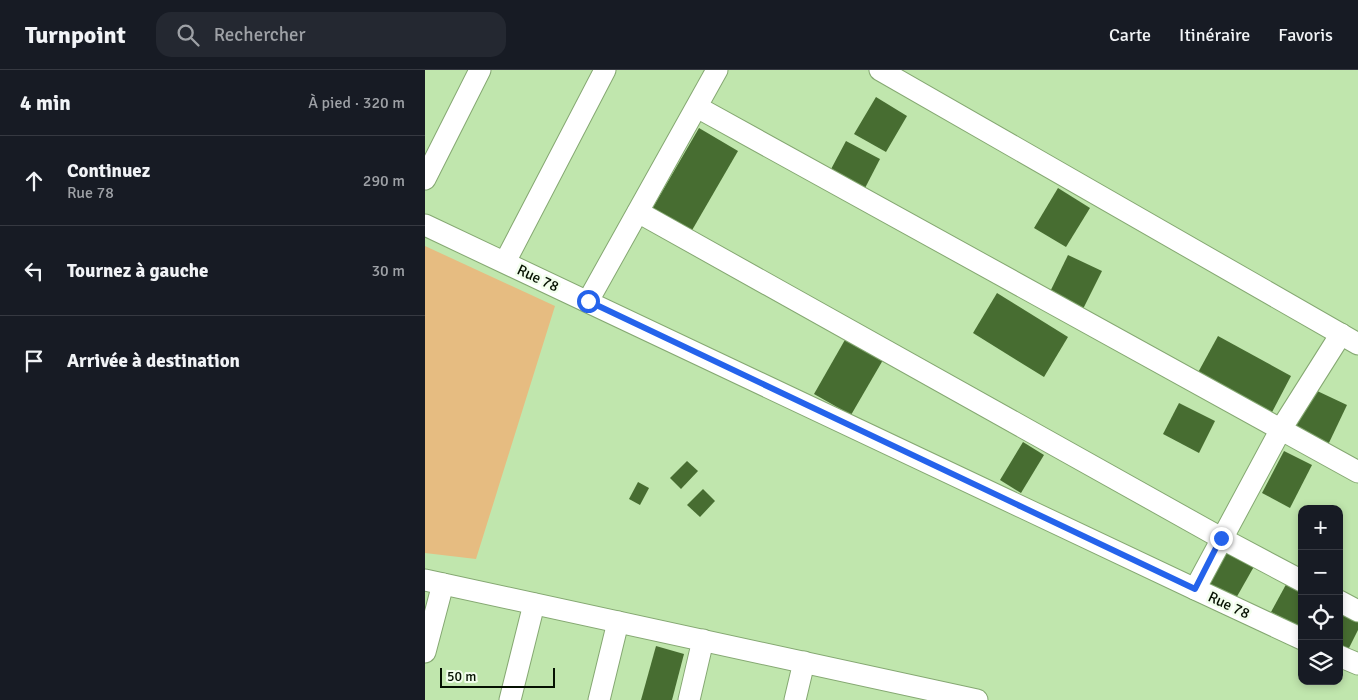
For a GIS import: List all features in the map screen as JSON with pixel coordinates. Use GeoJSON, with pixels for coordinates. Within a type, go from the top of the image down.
{"type":"FeatureCollection","features":[{"type":"Feature","properties":{"kind":"street"},"geometry":{"type":"LineString","coordinates":[[425,179],[480,70]]}},
{"type":"Feature","properties":{"kind":"street"},"geometry":{"type":"LineString","coordinates":[[505,262],[605,70]]}},
{"type":"Feature","properties":{"kind":"street"},"geometry":{"type":"LineString","coordinates":[[588,301],[717,70]]}},
{"type":"Feature","properties":{"kind":"street"},"geometry":{"type":"LineString","coordinates":[[880,70],[1349,339],[1281,429],[1195,589]]}},
{"type":"Feature","properties":{"kind":"street"},"geometry":{"type":"LineString","coordinates":[[697,107],[1358,472]]}},
{"type":"Feature","properties":{"kind":"street"},"geometry":{"type":"LineString","coordinates":[[638,212],[1221,538],[1298,579]]}},
{"type":"Feature","properties":{"kind":"street","name":"Rue 78"},"geometry":{"type":"LineString","coordinates":[[425,225],[1298,637]]}},
{"type":"Feature","properties":{"kind":"street"},"geometry":{"type":"LineString","coordinates":[[425,652],[434,582],[804,662],[909,693],[977,700]]}},
{"type":"Feature","properties":{"kind":"street"},"geometry":{"type":"LineString","coordinates":[[1343,603],[1358,611]]}},
{"type":"Feature","properties":{"kind":"street"},"geometry":{"type":"LineString","coordinates":[[509,700],[534,604]]}},
{"type":"Feature","properties":{"kind":"street"},"geometry":{"type":"LineString","coordinates":[[599,700],[618,622]]}},
{"type":"Feature","properties":{"kind":"street"},"geometry":{"type":"LineString","coordinates":[[689,700],[703,640]]}},
{"type":"Feature","properties":{"kind":"street"},"geometry":{"type":"LineString","coordinates":[[1343,658],[1358,664]]}},
{"type":"Feature","properties":{"kind":"street"},"geometry":{"type":"LineString","coordinates":[[795,700],[804,662]]}},
{"type":"Feature","properties":{"kind":"shaded area"},"geometry":{"type":"Polygon","coordinates":[[[425,246],[555,306],[476,559],[425,553],[425,246]]]}},
{"type":"Feature","properties":{"kind":"building"},"geometry":{"type":"Polygon","coordinates":[[[876,97],[907,116],[886,152],[854,134],[876,97]]]}},
{"type":"Feature","properties":{"kind":"building"},"geometry":{"type":"Polygon","coordinates":[[[699,128],[738,151],[691,232],[652,209],[699,128]]]}},
{"type":"Feature","properties":{"kind":"building"},"geometry":{"type":"Polygon","coordinates":[[[846,141],[880,159],[864,190],[830,171],[846,141]]]}},
{"type":"Feature","properties":{"kind":"building"},"geometry":{"type":"Polygon","coordinates":[[[1058,188],[1090,208],[1066,247],[1034,228],[1058,188]]]}},
{"type":"Feature","properties":{"kind":"building"},"geometry":{"type":"Polygon","coordinates":[[[1068,255],[1102,271],[1080,315],[1047,298],[1068,255]]]}},
{"type":"Feature","properties":{"kind":"building"},"geometry":{"type":"Polygon","coordinates":[[[997,293],[1068,337],[1044,377],[973,333],[997,293]]]}},
{"type":"Feature","properties":{"kind":"building"},"geometry":{"type":"Polygon","coordinates":[[[1218,336],[1291,376],[1269,418],[1195,378],[1218,336]]]}},
{"type":"Feature","properties":{"kind":"building"},"geometry":{"type":"Polygon","coordinates":[[[846,338],[883,360],[851,415],[814,394],[846,338]]]}},
{"type":"Feature","properties":{"kind":"building"},"geometry":{"type":"Polygon","coordinates":[[[1313,389],[1347,405],[1327,447],[1293,431],[1313,389]]]}},
{"type":"Feature","properties":{"kind":"building"},"geometry":{"type":"Polygon","coordinates":[[[1179,403],[1215,421],[1199,453],[1163,434],[1179,403]]]}},
{"type":"Feature","properties":{"kind":"building"},"geometry":{"type":"Polygon","coordinates":[[[1023,442],[1044,455],[1021,493],[1000,480],[1023,442]]]}},
{"type":"Feature","properties":{"kind":"building"},"geometry":{"type":"Polygon","coordinates":[[[1284,451],[1312,465],[1290,508],[1262,493],[1284,451]]]}},
{"type":"Feature","properties":{"kind":"building"},"geometry":{"type":"Polygon","coordinates":[[[687,461],[698,471],[681,489],[670,478],[687,461]]]}},
{"type":"Feature","properties":{"kind":"building"},"geometry":{"type":"Polygon","coordinates":[[[638,482],[649,488],[640,505],[629,499],[638,482]]]}},
{"type":"Feature","properties":{"kind":"building"},"geometry":{"type":"Polygon","coordinates":[[[703,489],[715,501],[700,517],[687,505],[703,489]]]}},
{"type":"Feature","properties":{"kind":"building"},"geometry":{"type":"Polygon","coordinates":[[[1225,545],[1256,563],[1235,600],[1204,582],[1225,545]]]}},
{"type":"Feature","properties":{"kind":"building"},"geometry":{"type":"Polygon","coordinates":[[[1289,579],[1298,584],[1298,626],[1271,612],[1289,579]]]}},
{"type":"Feature","properties":{"kind":"building"},"geometry":{"type":"Polygon","coordinates":[[[1343,608],[1358,616],[1358,630],[1347,652],[1343,650],[1343,608]]]}},
{"type":"Feature","properties":{"kind":"building"},"geometry":{"type":"Polygon","coordinates":[[[656,646],[684,654],[672,700],[641,700],[656,646]]]}},
{"type":"Feature","properties":{"kind":"route"},"geometry":{"type":"LineString","coordinates":[[588,301],[1195,589],[1221,538]]}}]}
